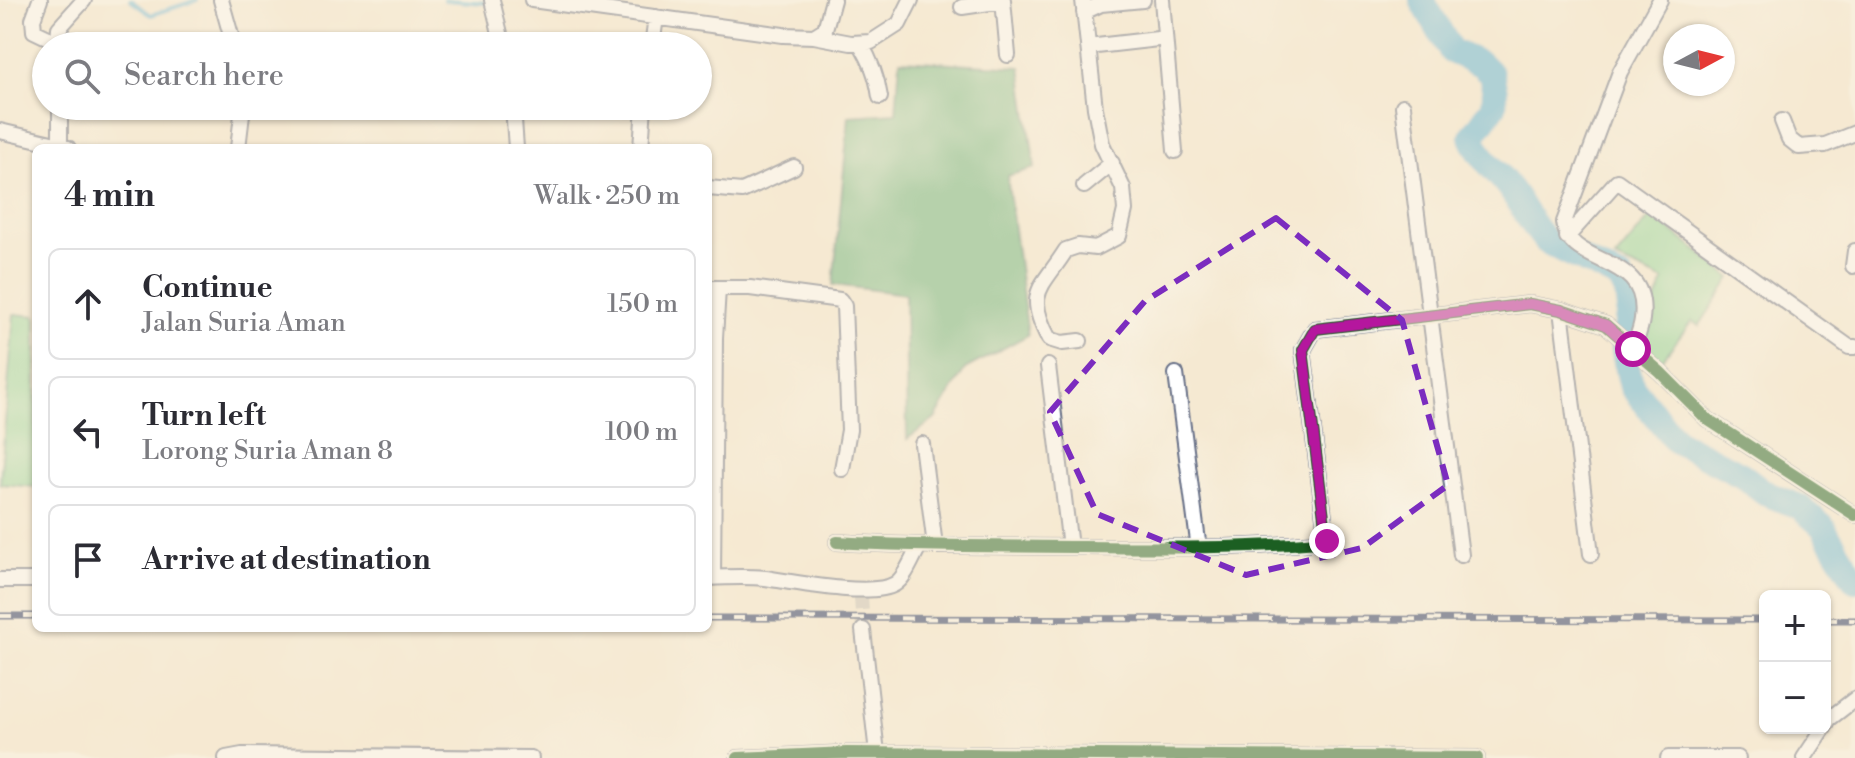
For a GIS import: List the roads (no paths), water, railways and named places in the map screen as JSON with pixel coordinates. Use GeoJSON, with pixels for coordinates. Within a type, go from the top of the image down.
{"type":"FeatureCollection","features":[{"type":"Feature","properties":{"kind":"street"},"geometry":{"type":"LineString","coordinates":[[36,32],[33,19],[40,0]]}},
{"type":"Feature","properties":{"kind":"street"},"geometry":{"type":"LineString","coordinates":[[58,32],[84,0]]}},
{"type":"Feature","properties":{"kind":"street"},"geometry":{"type":"LineString","coordinates":[[221,0],[230,32]]}},
{"type":"Feature","properties":{"kind":"street"},"geometry":{"type":"LineString","coordinates":[[492,0],[500,32]]}},
{"type":"Feature","properties":{"kind":"street"},"geometry":{"type":"LineString","coordinates":[[532,0],[860,43],[871,42],[899,24],[911,0]]}},
{"type":"Feature","properties":{"kind":"street"},"geometry":{"type":"LineString","coordinates":[[814,36],[825,29],[833,0]]}},
{"type":"Feature","properties":{"kind":"street"},"geometry":{"type":"LineString","coordinates":[[1080,341],[1062,343],[1049,339],[1038,319],[1036,297],[1043,279],[1055,268],[1066,250],[1078,246],[1096,248],[1119,236],[1125,210],[1123,188],[1102,144],[1084,6],[1143,0]]}},
{"type":"Feature","properties":{"kind":"street"},"geometry":{"type":"LineString","coordinates":[[1162,0],[1175,151]]}},
{"type":"Feature","properties":{"kind":"street"},"geometry":{"type":"LineString","coordinates":[[1633,349],[1642,319],[1637,284],[1625,271],[1572,244],[1564,222],[1620,72],[1660,0]]}},
{"type":"Feature","properties":{"kind":"street"},"geometry":{"type":"LineString","coordinates":[[962,7],[1003,1],[1008,55]]}},
{"type":"Feature","properties":{"kind":"street"},"geometry":{"type":"LineString","coordinates":[[654,32],[656,17]]}},
{"type":"Feature","properties":{"kind":"street"},"geometry":{"type":"LineString","coordinates":[[1088,47],[1164,36]]}},
{"type":"Feature","properties":{"kind":"street"},"geometry":{"type":"LineString","coordinates":[[860,43],[871,61],[880,97]]}},
{"type":"Feature","properties":{"kind":"street"},"geometry":{"type":"LineString","coordinates":[[1403,106],[1461,555]]}},
{"type":"Feature","properties":{"kind":"street"},"geometry":{"type":"LineString","coordinates":[[61,120],[64,144]]}},
{"type":"Feature","properties":{"kind":"street"},"geometry":{"type":"LineString","coordinates":[[238,144],[241,120]]}},
{"type":"Feature","properties":{"kind":"street"},"geometry":{"type":"LineString","coordinates":[[514,120],[516,144]]}},
{"type":"Feature","properties":{"kind":"street"},"geometry":{"type":"LineString","coordinates":[[641,144],[643,120]]}},
{"type":"Feature","properties":{"kind":"street"},"geometry":{"type":"LineString","coordinates":[[1782,121],[1789,139],[1799,147],[1825,145],[1855,133]]}},
{"type":"Feature","properties":{"kind":"street"},"geometry":{"type":"LineString","coordinates":[[0,131],[52,144]]}},
{"type":"Feature","properties":{"kind":"street"},"geometry":{"type":"LineString","coordinates":[[1084,186],[1112,163]]}},
{"type":"Feature","properties":{"kind":"street"},"geometry":{"type":"LineString","coordinates":[[712,188],[742,191],[794,167]]}},
{"type":"Feature","properties":{"kind":"street"},"geometry":{"type":"LineString","coordinates":[[1567,237],[1617,181],[1839,340],[1855,347]]}},
{"type":"Feature","properties":{"kind":"street"},"geometry":{"type":"LineString","coordinates":[[712,482],[713,288],[750,288],[840,300],[844,306],[849,430],[842,469]]}},
{"type":"Feature","properties":{"kind":"street"},"geometry":{"type":"LineString","coordinates":[[837,542],[919,547],[1199,549],[1327,541],[1303,350],[1315,329],[1530,304],[1561,310],[1606,325],[1707,419],[1855,515]]}},
{"type":"Feature","properties":{"kind":"street"},"geometry":{"type":"LineString","coordinates":[[1561,310],[1591,554]]}},
{"type":"Feature","properties":{"kind":"street"},"geometry":{"type":"LineString","coordinates":[[1048,366],[1070,547]]}},
{"type":"Feature","properties":{"kind":"street"},"geometry":{"type":"LineString","coordinates":[[1176,374],[1199,549]]}},
{"type":"Feature","properties":{"kind":"street"},"geometry":{"type":"LineString","coordinates":[[922,444],[935,546]]}},
{"type":"Feature","properties":{"kind":"street"},"geometry":{"type":"LineString","coordinates":[[712,578],[756,578],[861,592],[894,584],[919,547]]}},
{"type":"Feature","properties":{"kind":"street"},"geometry":{"type":"LineString","coordinates":[[0,580],[32,580]]}},
{"type":"Feature","properties":{"kind":"street"},"geometry":{"type":"LineString","coordinates":[[863,630],[877,753]]}},
{"type":"Feature","properties":{"kind":"street"},"geometry":{"type":"LineString","coordinates":[[1831,717],[1855,699]]}},
{"type":"Feature","properties":{"kind":"street"},"geometry":{"type":"LineString","coordinates":[[1804,758],[1819,734]]}},
{"type":"Feature","properties":{"kind":"street"},"geometry":{"type":"LineString","coordinates":[[738,758],[877,753],[1065,757],[1477,758]]}},
{"type":"Feature","properties":{"kind":"street"},"geometry":{"type":"LineString","coordinates":[[226,758],[242,755],[531,758]]}},
{"type":"Feature","properties":{"kind":"street"},"geometry":{"type":"LineString","coordinates":[[1668,758],[1738,758]]}},
{"type":"Feature","properties":{"kind":"waterway"},"geometry":{"type":"LineString","coordinates":[[130,0],[151,15],[197,0]]}},
{"type":"Feature","properties":{"kind":"waterway"},"geometry":{"type":"LineString","coordinates":[[444,0],[485,3]]}},
{"type":"Feature","properties":{"kind":"waterway"},"geometry":{"type":"LineString","coordinates":[[1422,0],[1451,51],[1481,64],[1491,74],[1494,106],[1472,137],[1479,151],[1547,242],[1620,279],[1627,293],[1629,309],[1623,349],[1632,387],[1676,441],[1742,475],[1767,494],[1800,507],[1822,526],[1855,580]]}},
{"type":"Feature","properties":{"kind":"tunnel"},"geometry":{"type":"LineString","coordinates":[[861,596],[863,630]]}},
{"type":"Feature","properties":{"kind":"railway"},"geometry":{"type":"LineString","coordinates":[[0,616],[32,616]]}},
{"type":"Feature","properties":{"kind":"railway"},"geometry":{"type":"LineString","coordinates":[[712,618],[1759,620]]}},
{"type":"Feature","properties":{"kind":"railway"},"geometry":{"type":"LineString","coordinates":[[1831,620],[1855,620]]}}]}
